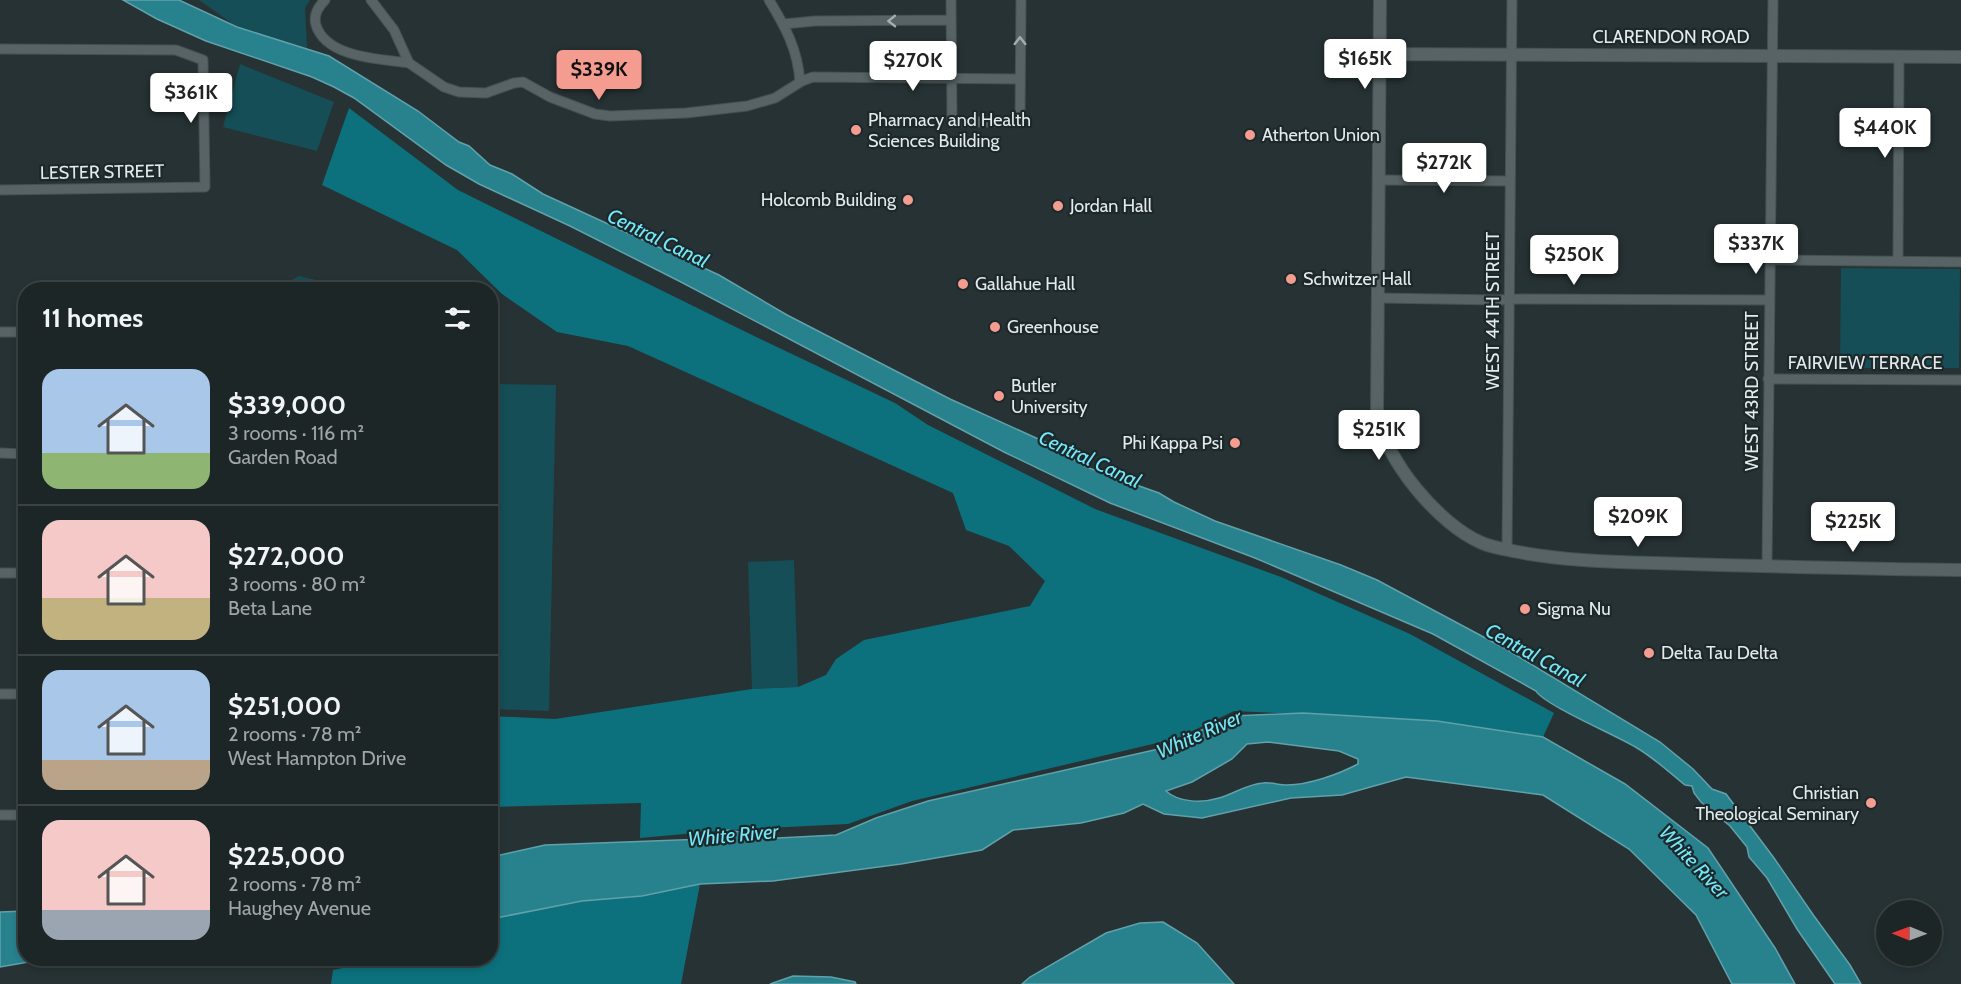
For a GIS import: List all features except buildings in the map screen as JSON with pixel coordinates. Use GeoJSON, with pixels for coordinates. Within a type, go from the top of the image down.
{"type":"FeatureCollection","features":[{"type":"Feature","properties":{"kind":"street"},"geometry":{"type":"LineString","coordinates":[[325,0],[317,9],[315,21],[318,31],[329,43],[355,56],[409,63],[444,87],[459,92],[486,93],[523,82],[550,97],[606,116],[686,113],[747,106],[779,97],[800,81],[816,77],[1020,79]]}},
{"type":"Feature","properties":{"kind":"street"},"geometry":{"type":"LineString","coordinates":[[371,0],[394,30],[409,63]]}},
{"type":"Feature","properties":{"kind":"street"},"geometry":{"type":"LineString","coordinates":[[769,0],[784,24],[795,49],[800,81]]}},
{"type":"Feature","properties":{"kind":"street"},"geometry":{"type":"LineString","coordinates":[[951,0],[952,118],[956,122],[1019,121],[1021,0]]}},
{"type":"Feature","properties":{"kind":"street"},"geometry":{"type":"LineString","coordinates":[[1380,0],[1377,413],[1388,448],[1399,466],[1442,516],[1457,529],[1483,544],[1537,556],[1628,563],[1961,570]]}},
{"type":"Feature","properties":{"kind":"street","name":"WEST 44TH STREET"},"geometry":{"type":"LineString","coordinates":[[1508,550],[1512,0]]}},
{"type":"Feature","properties":{"kind":"street","name":"WEST 43RD STREET"},"geometry":{"type":"LineString","coordinates":[[1767,566],[1773,0]]}},
{"type":"Feature","properties":{"kind":"street"},"geometry":{"type":"LineString","coordinates":[[784,24],[815,21],[951,20]]}},
{"type":"Feature","properties":{"kind":"street","name":"LESTER STREET"},"geometry":{"type":"LineString","coordinates":[[0,49],[176,50],[203,60],[205,187],[0,190]]}},
{"type":"Feature","properties":{"kind":"street","name":"CLARENDON ROAD"},"geometry":{"type":"LineString","coordinates":[[1380,54],[1961,57]]}},
{"type":"Feature","properties":{"kind":"street"},"geometry":{"type":"LineString","coordinates":[[1898,261],[1899,57]]}},
{"type":"Feature","properties":{"kind":"street"},"geometry":{"type":"LineString","coordinates":[[1379,180],[1510,181]]}},
{"type":"Feature","properties":{"kind":"street"},"geometry":{"type":"LineString","coordinates":[[1769,260],[1961,262]]}},
{"type":"Feature","properties":{"kind":"street"},"geometry":{"type":"LineString","coordinates":[[1379,298],[1769,300]]}},
{"type":"Feature","properties":{"kind":"street"},"geometry":{"type":"LineString","coordinates":[[0,332],[18,332]]}},
{"type":"Feature","properties":{"kind":"street","name":"FAIRVIEW TERRACE"},"geometry":{"type":"LineString","coordinates":[[1768,379],[1961,380]]}},
{"type":"Feature","properties":{"kind":"street"},"geometry":{"type":"LineString","coordinates":[[0,453],[18,454]]}},
{"type":"Feature","properties":{"kind":"street"},"geometry":{"type":"LineString","coordinates":[[0,573],[18,573]]}},
{"type":"Feature","properties":{"kind":"street"},"geometry":{"type":"LineString","coordinates":[[0,694],[18,694]]}},
{"type":"Feature","properties":{"kind":"street"},"geometry":{"type":"LineString","coordinates":[[0,815],[18,815]]}},
{"type":"Feature","properties":{"kind":"shaded area"},"geometry":{"type":"Polygon","coordinates":[[[199,0],[310,0],[305,8],[307,48],[237,27],[199,0]]]}},
{"type":"Feature","properties":{"kind":"shaded area"},"geometry":{"type":"Polygon","coordinates":[[[240,64],[334,102],[317,151],[223,127],[240,64]]]}},
{"type":"Feature","properties":{"kind":"shaded area"},"geometry":{"type":"Polygon","coordinates":[[[349,108],[458,190],[895,403],[928,425],[1095,509],[1281,577],[1410,634],[1554,713],[1543,737],[1437,721],[1234,711],[1178,738],[912,801],[848,824],[728,830],[640,838],[641,803],[498,807],[498,716],[555,719],[752,689],[798,687],[826,675],[836,659],[864,640],[1030,606],[1045,581],[1009,546],[966,530],[953,493],[628,346],[557,332],[502,294],[498,290],[498,282],[490,282],[457,250],[322,185],[349,108]]]}},
{"type":"Feature","properties":{"kind":"shaded area"},"geometry":{"type":"Polygon","coordinates":[[[1841,268],[1960,269],[1959,368],[1840,368],[1841,268]]]}},
{"type":"Feature","properties":{"kind":"shaded area"},"geometry":{"type":"Polygon","coordinates":[[[299,276],[324,282],[292,282],[299,276]]]}},
{"type":"Feature","properties":{"kind":"shaded area"},"geometry":{"type":"Polygon","coordinates":[[[498,384],[556,385],[549,711],[498,709],[498,384]]]}},
{"type":"Feature","properties":{"kind":"shaded area"},"geometry":{"type":"Polygon","coordinates":[[[794,560],[798,687],[752,689],[748,562],[794,560]]]}},
{"type":"Feature","properties":{"kind":"shaded area"},"geometry":{"type":"Polygon","coordinates":[[[700,884],[681,984],[331,984],[333,970],[352,966],[498,966],[498,918],[582,901],[642,896],[700,884]]]}},
{"type":"Feature","properties":{"kind":"water"},"geometry":{"type":"Polygon","coordinates":[[[123,0],[179,0],[237,27],[329,56],[418,111],[459,142],[469,146],[490,165],[512,174],[543,194],[719,275],[787,315],[950,399],[1045,442],[1086,467],[1159,493],[1215,521],[1377,580],[1506,649],[1660,742],[1693,769],[1712,789],[1726,794],[1774,858],[1861,984],[1835,984],[1797,929],[1767,878],[1749,857],[1747,847],[1730,826],[1701,802],[1692,786],[1685,785],[1637,748],[1566,712],[1536,691],[1433,634],[1255,558],[1110,503],[1004,452],[679,281],[570,226],[479,184],[446,165],[354,98],[334,87],[312,77],[206,41],[157,19],[123,0]]]}},
{"type":"Feature","properties":{"kind":"water","name":"White River"},"geometry":{"type":"Polygon","coordinates":[[[1303,713],[1437,721],[1543,737],[1625,784],[1708,848],[1775,948],[1795,984],[1732,984],[1696,915],[1629,849],[1543,795],[1406,777],[1342,795],[1291,798],[1202,818],[1164,814],[1143,804],[1124,813],[1081,823],[1013,830],[982,850],[901,864],[773,881],[700,884],[642,896],[582,901],[498,918],[498,855],[545,845],[705,839],[728,830],[778,838],[836,835],[876,818],[928,801],[1163,748],[1232,716],[1303,713]],[[1268,742],[1247,744],[1232,759],[1192,782],[1166,791],[1184,800],[1213,800],[1257,784],[1296,785],[1314,781],[1358,764],[1358,759],[1339,751],[1268,742]]]}},
{"type":"Feature","properties":{"kind":"water"},"geometry":{"type":"Polygon","coordinates":[[[18,911],[18,964],[0,967],[0,912],[18,911]]]}},
{"type":"Feature","properties":{"kind":"water"},"geometry":{"type":"Polygon","coordinates":[[[1163,922],[1197,943],[1234,984],[1022,984],[1030,977],[1106,933],[1140,923],[1163,922]]]}},
{"type":"Feature","properties":{"kind":"water"},"geometry":{"type":"Polygon","coordinates":[[[793,976],[831,977],[856,984],[770,984],[793,976]]]}},
{"type":"Feature","properties":{"kind":"place","name":"Pharmacy and Health Sciences Building"},"geometry":{"type":"Point","coordinates":[856,130]}},
{"type":"Feature","properties":{"kind":"place","name":"Atherton Union"},"geometry":{"type":"Point","coordinates":[1250,135]}},
{"type":"Feature","properties":{"kind":"place","name":"Holcomb Building"},"geometry":{"type":"Point","coordinates":[908,200]}},
{"type":"Feature","properties":{"kind":"place","name":"Jordan Hall"},"geometry":{"type":"Point","coordinates":[1058,206]}},
{"type":"Feature","properties":{"kind":"place","name":"Schwitzer Hall"},"geometry":{"type":"Point","coordinates":[1291,279]}},
{"type":"Feature","properties":{"kind":"place","name":"Gallahue Hall"},"geometry":{"type":"Point","coordinates":[963,284]}},
{"type":"Feature","properties":{"kind":"place","name":"Greenhouse"},"geometry":{"type":"Point","coordinates":[995,327]}},
{"type":"Feature","properties":{"kind":"place","name":"Butler University"},"geometry":{"type":"Point","coordinates":[999,396]}},
{"type":"Feature","properties":{"kind":"place","name":"Phi Kappa Psi"},"geometry":{"type":"Point","coordinates":[1235,443]}},
{"type":"Feature","properties":{"kind":"place","name":"Sigma Nu"},"geometry":{"type":"Point","coordinates":[1525,609]}},
{"type":"Feature","properties":{"kind":"place","name":"Delta Tau Delta"},"geometry":{"type":"Point","coordinates":[1649,653]}},
{"type":"Feature","properties":{"kind":"place","name":"Christian Theological Seminary"},"geometry":{"type":"Point","coordinates":[1871,803]}},
{"type":"Feature","properties":{"kind":"water label","name":"Central Canal"},"geometry":{"type":"Point","coordinates":[658,238]}},
{"type":"Feature","properties":{"kind":"water label","name":"Central Canal"},"geometry":{"type":"Point","coordinates":[1090,459]}},
{"type":"Feature","properties":{"kind":"water label","name":"Central Canal"},"geometry":{"type":"Point","coordinates":[1535,655]}}]}
